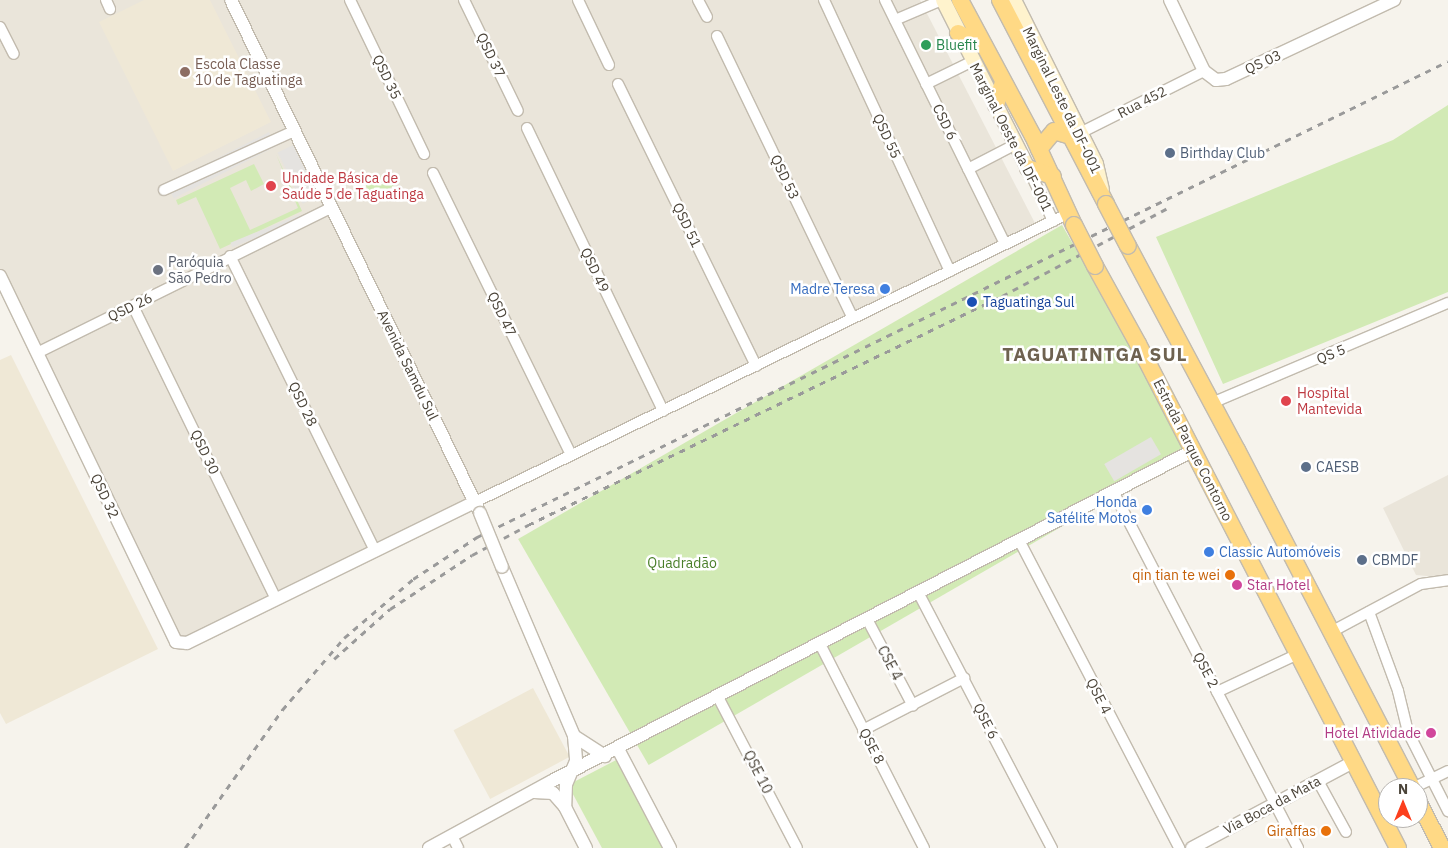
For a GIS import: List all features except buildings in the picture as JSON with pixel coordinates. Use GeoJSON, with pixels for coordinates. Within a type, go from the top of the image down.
{"type":"FeatureCollection","features":[{"type":"Feature","properties":{"kind":"highway","name":"Estrada Parque Contorno"},"geometry":{"type":"LineString","coordinates":[[960,0],[1026,123],[1095,266],[1194,450],[1296,655],[1398,848]]}},
{"type":"Feature","properties":{"kind":"highway"},"geometry":{"type":"LineString","coordinates":[[1000,0],[1056,110],[1075,135],[1128,246],[1212,403],[1407,778]]}},
{"type":"Feature","properties":{"kind":"highway"},"geometry":{"type":"LineString","coordinates":[[958,33],[983,45]]}},
{"type":"Feature","properties":{"kind":"highway"},"geometry":{"type":"LineString","coordinates":[[1026,50],[1030,33]]}},
{"type":"Feature","properties":{"kind":"highway"},"geometry":{"type":"LineString","coordinates":[[996,105],[1003,82]]}},
{"type":"Feature","properties":{"kind":"highway"},"geometry":{"type":"LineString","coordinates":[[1026,123],[1045,124],[1051,121],[1056,110]]}},
{"type":"Feature","properties":{"kind":"highway"},"geometry":{"type":"LineString","coordinates":[[1039,149],[1054,131],[1075,135]]}},
{"type":"Feature","properties":{"kind":"highway"},"geometry":{"type":"LineString","coordinates":[[1028,168],[1053,176]]}},
{"type":"Feature","properties":{"kind":"highway"},"geometry":{"type":"LineString","coordinates":[[1428,820],[1437,838]]}},
{"type":"Feature","properties":{"kind":"main road","name":"Marginal Oeste da DF-001"},"geometry":{"type":"LineString","coordinates":[[942,0],[1028,168]]}},
{"type":"Feature","properties":{"kind":"main road","name":"Marginal Leste da DF-001"},"geometry":{"type":"LineString","coordinates":[[1014,0],[1075,135]]}},
{"type":"Feature","properties":{"kind":"street","name":"Avenida Samdu Sul"},"geometry":{"type":"LineString","coordinates":[[230,0],[477,508],[574,736],[577,756],[570,771],[565,807]]}},
{"type":"Feature","properties":{"kind":"street","name":"QSD 35"},"geometry":{"type":"LineString","coordinates":[[350,0],[424,154]]}},
{"type":"Feature","properties":{"kind":"street","name":"QSD 37"},"geometry":{"type":"LineString","coordinates":[[464,0],[518,111]]}},
{"type":"Feature","properties":{"kind":"street"},"geometry":{"type":"LineString","coordinates":[[578,0],[609,65]]}},
{"type":"Feature","properties":{"kind":"street"},"geometry":{"type":"LineString","coordinates":[[698,0],[706,17]]}},
{"type":"Feature","properties":{"kind":"street","name":"QSD 55"},"geometry":{"type":"LineString","coordinates":[[824,0],[950,272]]}},
{"type":"Feature","properties":{"kind":"street","name":"CSD 6"},"geometry":{"type":"LineString","coordinates":[[885,0],[1005,244]]}},
{"type":"Feature","properties":{"kind":"street"},"geometry":{"type":"LineString","coordinates":[[895,20],[942,0]]}},
{"type":"Feature","properties":{"kind":"street"},"geometry":{"type":"LineString","coordinates":[[1170,0],[1204,71]]}},
{"type":"Feature","properties":{"kind":"street","name":"QS 03"},"geometry":{"type":"LineString","coordinates":[[1204,71],[1211,79],[1226,79],[1394,0]]}},
{"type":"Feature","properties":{"kind":"street"},"geometry":{"type":"LineString","coordinates":[[0,27],[14,54]]}},
{"type":"Feature","properties":{"kind":"street","name":"QSD 53"},"geometry":{"type":"LineString","coordinates":[[717,36],[853,318]]}},
{"type":"Feature","properties":{"kind":"street"},"geometry":{"type":"LineString","coordinates":[[926,84],[973,61]]}},
{"type":"Feature","properties":{"kind":"street","name":"Rua 452"},"geometry":{"type":"LineString","coordinates":[[1075,135],[1204,71]]}},
{"type":"Feature","properties":{"kind":"street","name":"QSD 51"},"geometry":{"type":"LineString","coordinates":[[618,84],[756,366]]}},
{"type":"Feature","properties":{"kind":"street","name":"QSD 49"},"geometry":{"type":"LineString","coordinates":[[527,128],[663,412]]}},
{"type":"Feature","properties":{"kind":"street"},"geometry":{"type":"LineString","coordinates":[[164,190],[294,131]]}},
{"type":"Feature","properties":{"kind":"street"},"geometry":{"type":"LineString","coordinates":[[968,169],[1016,144]]}},
{"type":"Feature","properties":{"kind":"street","name":"Marginal Oeste da DF-001"},"geometry":{"type":"LineString","coordinates":[[1028,168],[1053,221]]}},
{"type":"Feature","properties":{"kind":"street","name":"QSD 47"},"geometry":{"type":"LineString","coordinates":[[433,173],[571,455]]}},
{"type":"Feature","properties":{"kind":"street","name":"QSD 26"},"geometry":{"type":"LineString","coordinates":[[37,353],[230,256],[331,208]]}},
{"type":"Feature","properties":{"kind":"street"},"geometry":{"type":"LineString","coordinates":[[276,599],[375,551],[477,508],[571,455],[1053,221],[1072,219]]}},
{"type":"Feature","properties":{"kind":"street","name":"QSD 28"},"geometry":{"type":"LineString","coordinates":[[230,256],[375,551]]}},
{"type":"Feature","properties":{"kind":"street","name":"QSD 32"},"geometry":{"type":"LineString","coordinates":[[0,276],[173,640],[187,643],[276,599]]}},
{"type":"Feature","properties":{"kind":"street","name":"QS 5"},"geometry":{"type":"LineString","coordinates":[[1212,403],[1448,303]]}},
{"type":"Feature","properties":{"kind":"street","name":"QSD 30"},"geometry":{"type":"LineString","coordinates":[[133,306],[276,599]]}},
{"type":"Feature","properties":{"kind":"street"},"geometry":{"type":"LineString","coordinates":[[429,848],[570,771],[605,756],[1194,450]]}},
{"type":"Feature","properties":{"kind":"street","name":"QSE 2"},"geometry":{"type":"LineString","coordinates":[[1114,493],[1298,848]]}},
{"type":"Feature","properties":{"kind":"street","name":"QSE 4"},"geometry":{"type":"LineString","coordinates":[[1020,542],[1180,848]]}},
{"type":"Feature","properties":{"kind":"street"},"geometry":{"type":"LineString","coordinates":[[1330,632],[1421,584],[1437,580],[1448,580]]}},
{"type":"Feature","properties":{"kind":"street","name":"QSE 6"},"geometry":{"type":"LineString","coordinates":[[919,594],[1052,848]]}},
{"type":"Feature","properties":{"kind":"street"},"geometry":{"type":"LineString","coordinates":[[1369,612],[1398,691],[1408,732],[1448,811]]}},
{"type":"Feature","properties":{"kind":"street","name":"CSE 4"},"geometry":{"type":"LineString","coordinates":[[867,619],[913,706]]}},
{"type":"Feature","properties":{"kind":"street","name":"QSE 8"},"geometry":{"type":"LineString","coordinates":[[820,644],[924,848]]}},
{"type":"Feature","properties":{"kind":"street"},"geometry":{"type":"LineString","coordinates":[[1218,692],[1296,655]]}},
{"type":"Feature","properties":{"kind":"street"},"geometry":{"type":"LineString","coordinates":[[863,730],[913,706],[964,678]]}},
{"type":"Feature","properties":{"kind":"street","name":"QSE 10"},"geometry":{"type":"LineString","coordinates":[[718,697],[797,848]]}},
{"type":"Feature","properties":{"kind":"street"},"geometry":{"type":"LineString","coordinates":[[574,736],[605,756]]}},
{"type":"Feature","properties":{"kind":"street"},"geometry":{"type":"LineString","coordinates":[[618,748],[670,848]]}},
{"type":"Feature","properties":{"kind":"street","name":"Via Boca da Mata"},"geometry":{"type":"LineString","coordinates":[[1192,848],[1353,762]]}},
{"type":"Feature","properties":{"kind":"street"},"geometry":{"type":"LineString","coordinates":[[1428,781],[1448,771]]}},
{"type":"Feature","properties":{"kind":"street"},"geometry":{"type":"LineString","coordinates":[[1318,781],[1346,832]]}},
{"type":"Feature","properties":{"kind":"street"},"geometry":{"type":"LineString","coordinates":[[534,792],[553,793],[565,807],[586,848]]}},
{"type":"Feature","properties":{"kind":"street"},"geometry":{"type":"LineString","coordinates":[[452,836],[458,848]]}},
{"type":"Feature","properties":{"kind":"shaded area"},"geometry":{"type":"Polygon","coordinates":[[[0,0],[920,0],[1038,229],[177,645],[0,272],[0,0]]]}},
{"type":"Feature","properties":{"kind":"shaded area","name":"Escola Classe 10 de Taguatinga"},"geometry":{"type":"Polygon","coordinates":[[[144,0],[210,0],[271,122],[173,171],[99,22],[144,0]]]}},
{"type":"Feature","properties":{"kind":"shaded area"},"geometry":{"type":"Polygon","coordinates":[[[269,132],[276,146],[174,198],[167,184],[269,132]]]}},
{"type":"Feature","properties":{"kind":"shaded area"},"geometry":{"type":"Polygon","coordinates":[[[293,145],[318,196],[303,204],[278,152],[293,145]]]}},
{"type":"Feature","properties":{"kind":"shaded area"},"geometry":{"type":"Polygon","coordinates":[[[299,215],[301,220],[232,247],[230,243],[299,215]]]}},
{"type":"Feature","properties":{"kind":"shaded area"},"geometry":{"type":"Polygon","coordinates":[[[11,355],[158,649],[6,724],[0,713],[0,360],[11,355]]]}},
{"type":"Feature","properties":{"kind":"shaded area"},"geometry":{"type":"Polygon","coordinates":[[[1151,437],[1161,454],[1114,481],[1104,464],[1151,437]]]}},
{"type":"Feature","properties":{"kind":"shaded area"},"geometry":{"type":"Polygon","coordinates":[[[1448,475],[1448,578],[1416,575],[1383,508],[1448,475]]]}},
{"type":"Feature","properties":{"kind":"shaded area"},"geometry":{"type":"Polygon","coordinates":[[[533,688],[570,757],[490,799],[454,730],[533,688]]]}},
{"type":"Feature","properties":{"kind":"green space"},"geometry":{"type":"Polygon","coordinates":[[[1448,105],[1448,292],[1223,384],[1156,237],[1393,140],[1448,105]]]}},
{"type":"Feature","properties":{"kind":"green space"},"geometry":{"type":"Polygon","coordinates":[[[276,154],[302,211],[220,249],[196,197],[178,205],[176,200],[254,164],[264,184],[251,191],[246,180],[230,188],[250,230],[298,208],[276,154]]]}},
{"type":"Feature","properties":{"kind":"green space"},"geometry":{"type":"Polygon","coordinates":[[[388,172],[395,185],[372,197],[365,184],[388,172]]]}},
{"type":"Feature","properties":{"kind":"green space","name":"Quadradão"},"geometry":{"type":"Polygon","coordinates":[[[1062,225],[1192,451],[649,765],[518,539],[1062,225]]]}},
{"type":"Feature","properties":{"kind":"green space"},"geometry":{"type":"Polygon","coordinates":[[[620,758],[664,848],[602,848],[568,785],[620,758]]]}},
{"type":"Feature","properties":{"kind":"railway"},"geometry":{"type":"LineString","coordinates":[[185,848],[282,710],[344,638],[413,579],[477,537],[1448,61]]}},
{"type":"Feature","properties":{"kind":"railway"},"geometry":{"type":"LineString","coordinates":[[334,659],[390,609],[472,555],[528,525],[1002,296],[1171,206]]}},
{"type":"Feature","properties":{"kind":"place","name":"Bluefit"},"geometry":{"type":"Point","coordinates":[926,45]}},
{"type":"Feature","properties":{"kind":"place","name":"Escola Classe 10 de Taguatinga"},"geometry":{"type":"Point","coordinates":[185,72]}},
{"type":"Feature","properties":{"kind":"place","name":"Birthday Club"},"geometry":{"type":"Point","coordinates":[1170,153]}},
{"type":"Feature","properties":{"kind":"place","name":"Unidade Básica de Saúde 5 de Taguatinga"},"geometry":{"type":"Point","coordinates":[271,186]}},
{"type":"Feature","properties":{"kind":"place","name":"Paróquia São Pedro"},"geometry":{"type":"Point","coordinates":[158,270]}},
{"type":"Feature","properties":{"kind":"place","name":"Madre Teresa"},"geometry":{"type":"Point","coordinates":[885,289]}},
{"type":"Feature","properties":{"kind":"place","name":"Taguatinga Sul"},"geometry":{"type":"Point","coordinates":[972,302]}},
{"type":"Feature","properties":{"kind":"place","name":"Hospital Mantevida"},"geometry":{"type":"Point","coordinates":[1286,401]}},
{"type":"Feature","properties":{"kind":"place","name":"CAESB"},"geometry":{"type":"Point","coordinates":[1306,467]}},
{"type":"Feature","properties":{"kind":"place","name":"Honda Satélite Motos"},"geometry":{"type":"Point","coordinates":[1147,510]}},
{"type":"Feature","properties":{"kind":"place","name":"Classic Automóveis"},"geometry":{"type":"Point","coordinates":[1209,552]}},
{"type":"Feature","properties":{"kind":"place","name":"CBMDF"},"geometry":{"type":"Point","coordinates":[1362,560]}},
{"type":"Feature","properties":{"kind":"place","name":"qin tian te wei"},"geometry":{"type":"Point","coordinates":[1230,575]}},
{"type":"Feature","properties":{"kind":"place","name":"Star Hotel"},"geometry":{"type":"Point","coordinates":[1237,585]}},
{"type":"Feature","properties":{"kind":"place","name":"Hotel Atividade"},"geometry":{"type":"Point","coordinates":[1431,733]}},
{"type":"Feature","properties":{"kind":"place","name":"Giraffas"},"geometry":{"type":"Point","coordinates":[1326,831]}},
{"type":"Feature","properties":{"kind":"district","name":"TAGUATINTGA SUL"},"geometry":{"type":"Point","coordinates":[1095,355]}}]}
